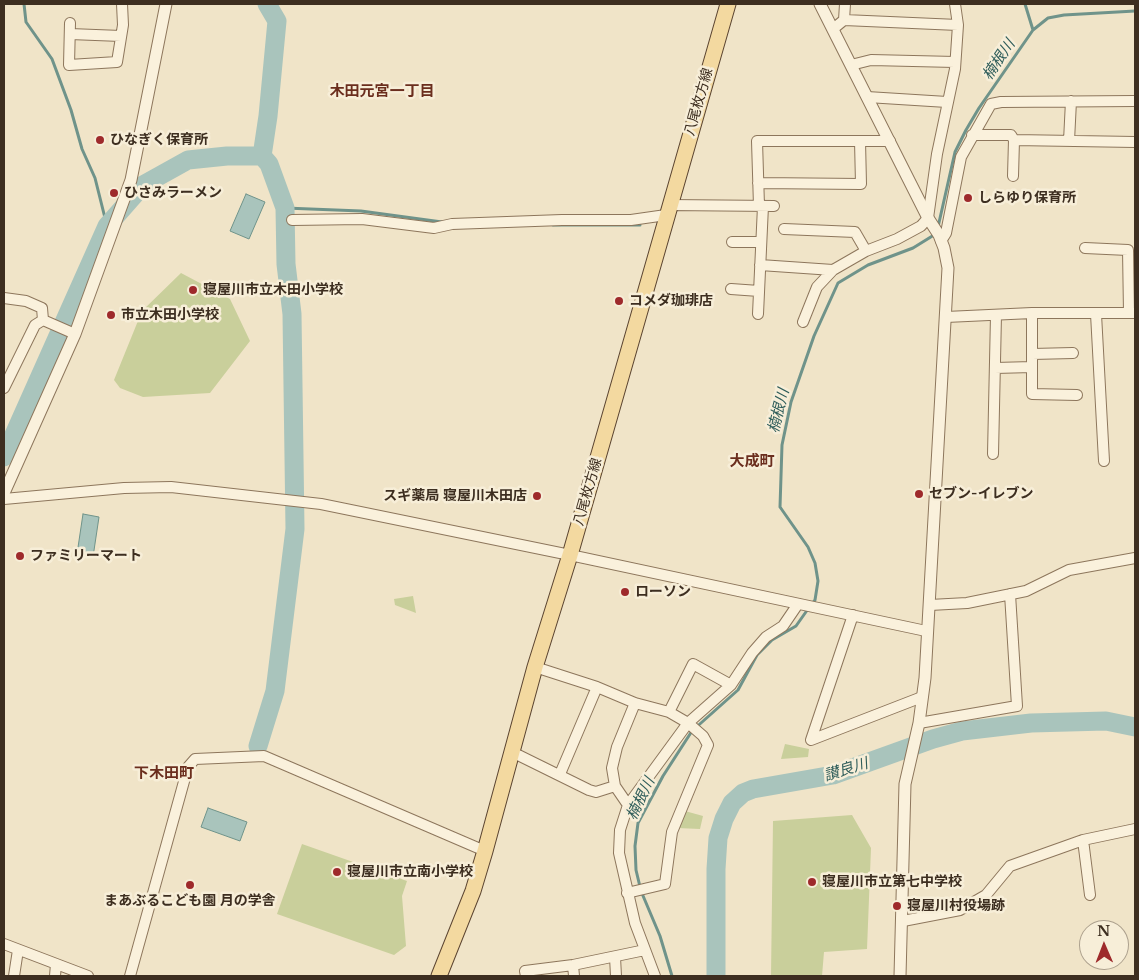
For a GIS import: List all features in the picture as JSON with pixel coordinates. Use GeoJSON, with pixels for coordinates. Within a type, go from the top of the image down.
{"type":"FeatureCollection","features":[{"type":"Feature","properties":{"kind":"main road","name":"八尾枚方線"},"geometry":{"type":"LineString","coordinates":[[439,976],[473,890],[485,852],[536,667],[728,4]]}},
{"type":"Feature","properties":{"kind":"street"},"geometry":{"type":"LineString","coordinates":[[70,23],[69,65],[117,62],[121,36],[122,4]]}},
{"type":"Feature","properties":{"kind":"street"},"geometry":{"type":"LineString","coordinates":[[4,493],[74,334],[132,180],[166,4]]}},
{"type":"Feature","properties":{"kind":"street"},"geometry":{"type":"LineString","coordinates":[[820,4],[935,230],[948,268],[930,605],[926,631],[919,723],[905,784],[903,921],[900,976]]}},
{"type":"Feature","properties":{"kind":"street"},"geometry":{"type":"LineString","coordinates":[[844,20],[845,4]]}},
{"type":"Feature","properties":{"kind":"street"},"geometry":{"type":"LineString","coordinates":[[935,230],[947,102],[955,62],[958,25],[955,4]]}},
{"type":"Feature","properties":{"kind":"street"},"geometry":{"type":"LineString","coordinates":[[833,29],[844,20],[958,25]]}},
{"type":"Feature","properties":{"kind":"street"},"geometry":{"type":"LineString","coordinates":[[70,34],[121,36]]}},
{"type":"Feature","properties":{"kind":"street"},"geometry":{"type":"LineString","coordinates":[[851,65],[872,60],[955,62]]}},
{"type":"Feature","properties":{"kind":"street"},"geometry":{"type":"LineString","coordinates":[[867,97],[947,102]]}},
{"type":"Feature","properties":{"kind":"street"},"geometry":{"type":"LineString","coordinates":[[1070,141],[1071,101]]}},
{"type":"Feature","properties":{"kind":"street"},"geometry":{"type":"LineString","coordinates":[[803,322],[817,287],[833,270],[866,251],[897,239],[921,226],[946,233],[961,157],[991,104],[1001,102],[1135,101]]}},
{"type":"Feature","properties":{"kind":"street"},"geometry":{"type":"LineString","coordinates":[[972,136],[1011,136],[1014,140],[1135,142]]}},
{"type":"Feature","properties":{"kind":"street"},"geometry":{"type":"LineString","coordinates":[[1013,176],[1014,140]]}},
{"type":"Feature","properties":{"kind":"street"},"geometry":{"type":"LineString","coordinates":[[758,314],[761,206],[758,183],[757,141],[890,141]]}},
{"type":"Feature","properties":{"kind":"street"},"geometry":{"type":"LineString","coordinates":[[758,183],[861,184],[860,141]]}},
{"type":"Feature","properties":{"kind":"street"},"geometry":{"type":"LineString","coordinates":[[292,220],[362,219],[434,228],[452,224],[562,220],[631,220],[668,210],[774,206]]}},
{"type":"Feature","properties":{"kind":"street"},"geometry":{"type":"LineString","coordinates":[[784,229],[855,232],[866,251]]}},
{"type":"Feature","properties":{"kind":"street"},"geometry":{"type":"LineString","coordinates":[[732,242],[761,242]]}},
{"type":"Feature","properties":{"kind":"street"},"geometry":{"type":"LineString","coordinates":[[946,317],[1032,313],[1132,313],[1132,268],[1128,250],[1085,248]]}},
{"type":"Feature","properties":{"kind":"street"},"geometry":{"type":"LineString","coordinates":[[760,265],[833,270]]}},
{"type":"Feature","properties":{"kind":"street"},"geometry":{"type":"LineString","coordinates":[[731,289],[759,291]]}},
{"type":"Feature","properties":{"kind":"street"},"geometry":{"type":"LineString","coordinates":[[4,298],[26,300],[42,308],[43,320]]}},
{"type":"Feature","properties":{"kind":"street"},"geometry":{"type":"LineString","coordinates":[[1032,313],[1032,394],[1077,395]]}},
{"type":"Feature","properties":{"kind":"street"},"geometry":{"type":"LineString","coordinates":[[1096,314],[1104,461]]}},
{"type":"Feature","properties":{"kind":"street"},"geometry":{"type":"LineString","coordinates":[[993,454],[996,315]]}},
{"type":"Feature","properties":{"kind":"street"},"geometry":{"type":"LineString","coordinates":[[43,320],[74,334]]}},
{"type":"Feature","properties":{"kind":"street"},"geometry":{"type":"LineString","coordinates":[[4,388],[35,325],[43,320]]}},
{"type":"Feature","properties":{"kind":"street"},"geometry":{"type":"LineString","coordinates":[[1032,354],[1073,353]]}},
{"type":"Feature","properties":{"kind":"street"},"geometry":{"type":"LineString","coordinates":[[995,368],[1032,367]]}},
{"type":"Feature","properties":{"kind":"street"},"geometry":{"type":"LineString","coordinates":[[4,499],[124,488],[171,487],[295,501],[570,554],[926,631]]}},
{"type":"Feature","properties":{"kind":"street"},"geometry":{"type":"LineString","coordinates":[[930,605],[966,603],[1026,591],[1069,570],[1135,558]]}},
{"type":"Feature","properties":{"kind":"street"},"geometry":{"type":"LineString","coordinates":[[919,723],[1017,706],[1010,594]]}},
{"type":"Feature","properties":{"kind":"street"},"geometry":{"type":"LineString","coordinates":[[655,976],[645,950],[619,853],[620,830],[628,805],[689,724],[731,685],[752,653],[766,637],[783,626],[801,605]]}},
{"type":"Feature","properties":{"kind":"street"},"geometry":{"type":"LineString","coordinates":[[853,616],[811,740],[922,697]]}},
{"type":"Feature","properties":{"kind":"street"},"geometry":{"type":"LineString","coordinates":[[669,712],[693,664],[731,685]]}},
{"type":"Feature","properties":{"kind":"street"},"geometry":{"type":"LineString","coordinates":[[536,667],[597,687],[635,703],[669,712],[700,733],[708,745],[672,832],[665,884],[630,892]]}},
{"type":"Feature","properties":{"kind":"street"},"geometry":{"type":"LineString","coordinates":[[560,774],[597,687]]}},
{"type":"Feature","properties":{"kind":"street"},"geometry":{"type":"LineString","coordinates":[[628,805],[615,786],[612,768],[617,747],[635,703]]}},
{"type":"Feature","properties":{"kind":"street"},"geometry":{"type":"LineString","coordinates":[[512,752],[560,774],[589,790],[596,792],[615,786]]}},
{"type":"Feature","properties":{"kind":"street"},"geometry":{"type":"LineString","coordinates":[[130,976],[188,767],[194,759],[264,756],[485,852]]}},
{"type":"Feature","properties":{"kind":"street"},"geometry":{"type":"LineString","coordinates":[[903,921],[960,910],[986,895],[1010,866],[1082,840],[1135,829]]}},
{"type":"Feature","properties":{"kind":"street"},"geometry":{"type":"LineString","coordinates":[[1082,840],[1090,895]]}},
{"type":"Feature","properties":{"kind":"street"},"geometry":{"type":"LineString","coordinates":[[4,944],[88,976]]}},
{"type":"Feature","properties":{"kind":"street"},"geometry":{"type":"LineString","coordinates":[[14,976],[18,950]]}},
{"type":"Feature","properties":{"kind":"street"},"geometry":{"type":"LineString","coordinates":[[526,976],[525,971],[573,965],[645,950]]}},
{"type":"Feature","properties":{"kind":"street"},"geometry":{"type":"LineString","coordinates":[[614,957],[616,976]]}},
{"type":"Feature","properties":{"kind":"street"},"geometry":{"type":"LineString","coordinates":[[54,976],[56,964]]}},
{"type":"Feature","properties":{"kind":"street"},"geometry":{"type":"LineString","coordinates":[[573,965],[574,976]]}},
{"type":"Feature","properties":{"kind":"green space"},"geometry":{"type":"Polygon","coordinates":[[[181,273],[230,299],[250,341],[210,393],[143,397],[120,388],[114,380],[142,311],[181,273]]]}},
{"type":"Feature","properties":{"kind":"green space"},"geometry":{"type":"Polygon","coordinates":[[[413,596],[416,613],[395,605],[394,599],[413,596]]]}},
{"type":"Feature","properties":{"kind":"green space"},"geometry":{"type":"Polygon","coordinates":[[[785,744],[809,749],[808,757],[781,759],[785,744]]]}},
{"type":"Feature","properties":{"kind":"green space"},"geometry":{"type":"Polygon","coordinates":[[[685,811],[703,816],[700,829],[677,828],[685,811]]]}},
{"type":"Feature","properties":{"kind":"green space"},"geometry":{"type":"Polygon","coordinates":[[[852,815],[871,848],[867,949],[824,952],[822,976],[771,976],[773,821],[852,815]]]}},
{"type":"Feature","properties":{"kind":"green space"},"geometry":{"type":"Polygon","coordinates":[[[302,844],[407,881],[402,896],[406,946],[394,955],[277,914],[302,844]]]}},
{"type":"Feature","properties":{"kind":"water"},"geometry":{"type":"Polygon","coordinates":[[[246,194],[265,202],[249,239],[230,231],[246,194]]]}},
{"type":"Feature","properties":{"kind":"water"},"geometry":{"type":"Polygon","coordinates":[[[83,514],[99,517],[93,557],[77,554],[83,514]]]}},
{"type":"Feature","properties":{"kind":"water"},"geometry":{"type":"Polygon","coordinates":[[[208,808],[247,822],[240,841],[201,827],[208,808]]]}},
{"type":"Feature","properties":{"kind":"waterway"},"geometry":{"type":"LineString","coordinates":[[24,4],[26,22],[52,59],[71,110],[82,149],[95,178],[107,226]]}},
{"type":"Feature","properties":{"kind":"waterway"},"geometry":{"type":"LineString","coordinates":[[258,746],[275,691],[295,529],[292,314],[286,264],[285,208],[269,164],[262,156],[268,116],[277,21],[267,4]]}},
{"type":"Feature","properties":{"kind":"waterway"},"geometry":{"type":"LineString","coordinates":[[1025,4],[1033,30]]}},
{"type":"Feature","properties":{"kind":"waterway","name":"楠根川"},"geometry":{"type":"LineString","coordinates":[[938,227],[955,152],[979,108],[1033,30],[1048,18],[1064,15],[1135,11]]}},
{"type":"Feature","properties":{"kind":"waterway"},"geometry":{"type":"LineString","coordinates":[[4,457],[107,226],[143,185],[188,160],[227,156],[262,156]]}},
{"type":"Feature","properties":{"kind":"waterway"},"geometry":{"type":"LineString","coordinates":[[285,208],[361,211],[442,222]]}},
{"type":"Feature","properties":{"kind":"waterway"},"geometry":{"type":"LineString","coordinates":[[553,225],[640,225]]}},
{"type":"Feature","properties":{"kind":"waterway","name":"楠根川"},"geometry":{"type":"LineString","coordinates":[[812,604],[815,600],[818,581],[815,563],[808,547],[780,507],[782,445],[791,402],[814,336],[838,283],[868,265],[913,248],[934,235]]}},
{"type":"Feature","properties":{"kind":"waterway","name":"楠根川"},"geometry":{"type":"LineString","coordinates":[[672,976],[660,936],[641,891],[636,870],[635,846],[638,823],[663,776],[692,731],[738,690],[757,655],[772,640],[796,626],[808,609]]}},
{"type":"Feature","properties":{"kind":"waterway","name":"讃良川"},"geometry":{"type":"LineString","coordinates":[[716,976],[716,869],[718,838],[732,803],[743,793],[753,789],[833,775],[933,739],[962,731],[1031,723],[1106,721],[1135,727]]}},
{"type":"Feature","properties":{"kind":"place","name":"ひなぎく保育所"},"geometry":{"type":"Point","coordinates":[100,140]}},
{"type":"Feature","properties":{"kind":"place","name":"ひさみラーメン"},"geometry":{"type":"Point","coordinates":[114,193]}},
{"type":"Feature","properties":{"kind":"place","name":"しらゆり保育所"},"geometry":{"type":"Point","coordinates":[968,198]}},
{"type":"Feature","properties":{"kind":"place","name":"寝屋川市立木田小学校"},"geometry":{"type":"Point","coordinates":[193,290]}},
{"type":"Feature","properties":{"kind":"place","name":"コメダ珈琲店"},"geometry":{"type":"Point","coordinates":[619,301]}},
{"type":"Feature","properties":{"kind":"place","name":"市立木田小学校"},"geometry":{"type":"Point","coordinates":[111,315]}},
{"type":"Feature","properties":{"kind":"place","name":"セブン-イレブン"},"geometry":{"type":"Point","coordinates":[919,494]}},
{"type":"Feature","properties":{"kind":"place","name":"スギ薬局 寝屋川木田店"},"geometry":{"type":"Point","coordinates":[537,496]}},
{"type":"Feature","properties":{"kind":"place","name":"ファミリーマート"},"geometry":{"type":"Point","coordinates":[20,556]}},
{"type":"Feature","properties":{"kind":"place","name":"ローソン"},"geometry":{"type":"Point","coordinates":[625,592]}},
{"type":"Feature","properties":{"kind":"place","name":"寝屋川市立南小学校"},"geometry":{"type":"Point","coordinates":[337,872]}},
{"type":"Feature","properties":{"kind":"place","name":"寝屋川市立第七中学校"},"geometry":{"type":"Point","coordinates":[812,882]}},
{"type":"Feature","properties":{"kind":"place","name":"まあぶるこども園 月の学舎"},"geometry":{"type":"Point","coordinates":[190,885]}},
{"type":"Feature","properties":{"kind":"place","name":"寝屋川村役場跡"},"geometry":{"type":"Point","coordinates":[897,906]}},
{"type":"Feature","properties":{"kind":"district","name":"木田元宮一丁目"},"geometry":{"type":"Point","coordinates":[382,92]}},
{"type":"Feature","properties":{"kind":"district","name":"大成町"},"geometry":{"type":"Point","coordinates":[752,462]}},
{"type":"Feature","properties":{"kind":"district","name":"下木田町"},"geometry":{"type":"Point","coordinates":[164,774]}}]}
